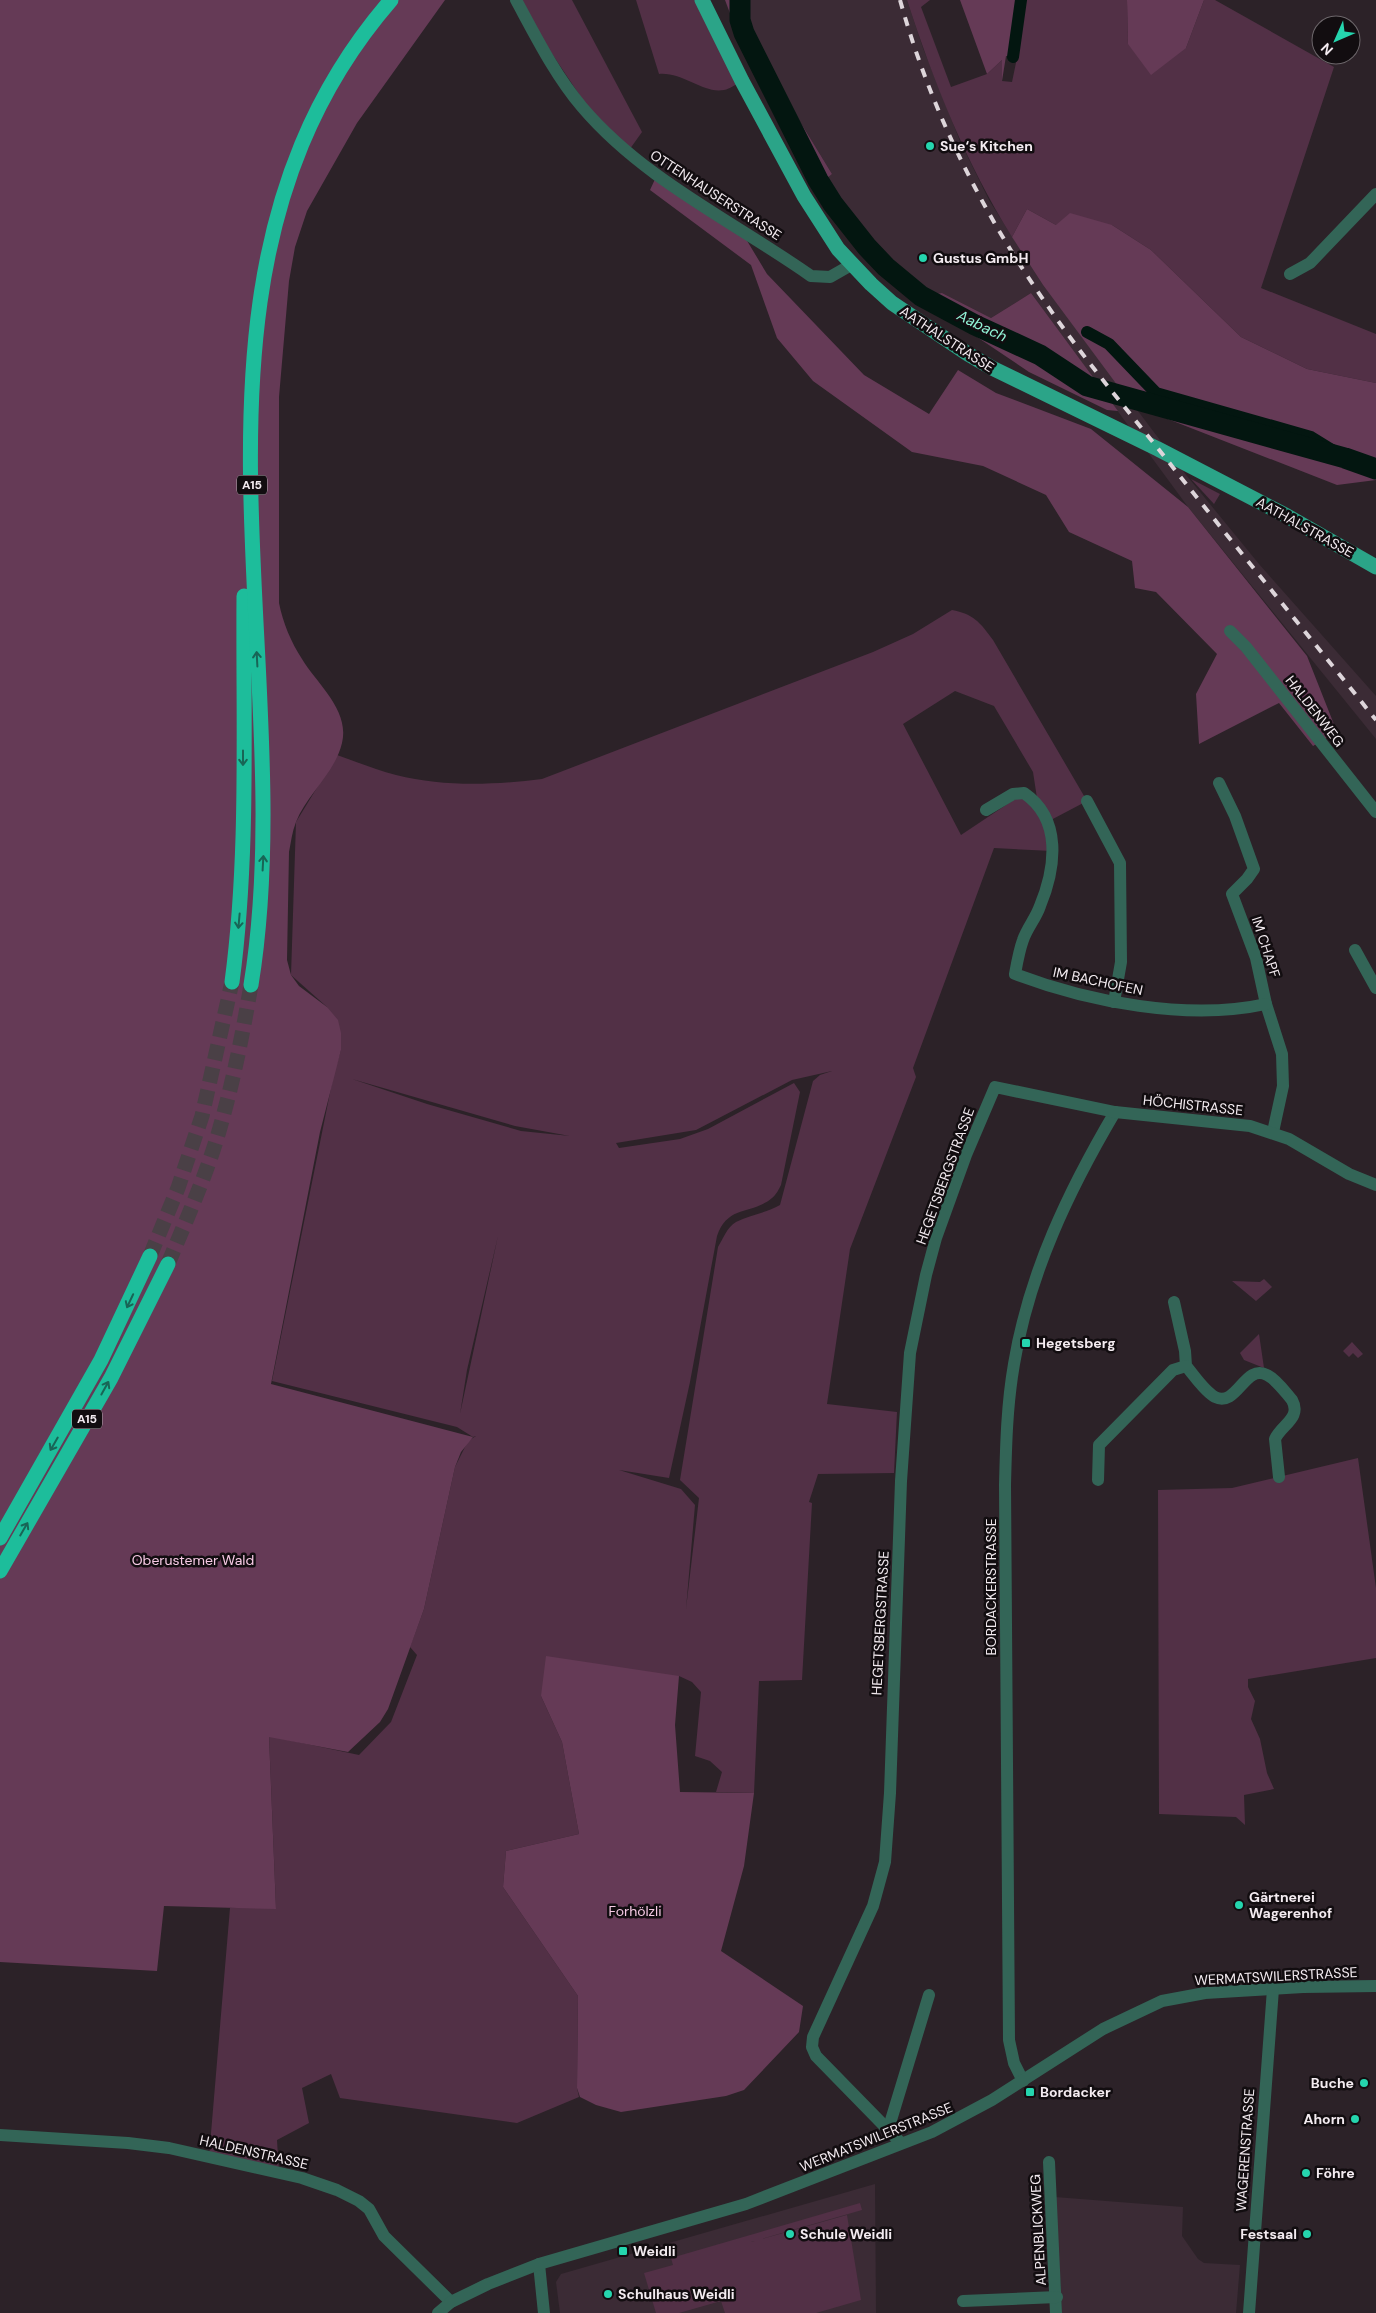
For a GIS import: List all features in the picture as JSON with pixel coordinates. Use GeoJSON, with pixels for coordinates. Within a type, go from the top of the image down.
{"type":"FeatureCollection","features":[{"type":"Feature","properties":{"kind":"highway","name":"A15"},"geometry":{"type":"LineString","coordinates":[[232,982],[241,891],[244,710],[243,426],[248,320],[257,257],[280,175],[302,123],[344,50],[380,0]]}},
{"type":"Feature","properties":{"kind":"highway","name":"A15"},"geometry":{"type":"LineString","coordinates":[[251,985],[261,896],[262,790],[252,578],[252,388],[256,329],[265,262],[281,202],[310,126],[341,70],[391,0]]}},
{"type":"Feature","properties":{"kind":"highway","name":"A15"},"geometry":{"type":"LineString","coordinates":[[0,1538],[101,1360],[150,1256]]}},
{"type":"Feature","properties":{"kind":"highway","name":"A15"},"geometry":{"type":"LineString","coordinates":[[0,1571],[110,1378],[168,1264]]}},
{"type":"Feature","properties":{"kind":"main road","name":"AATHALSTRASSE"},"geometry":{"type":"LineString","coordinates":[[702,0],[742,81],[804,196],[826,231],[851,265],[892,303],[968,354],[1287,516],[1376,567]]}},
{"type":"Feature","properties":{"kind":"street","name":"OTTENHAUSERSTRASSE"},"geometry":{"type":"LineString","coordinates":[[516,0],[553,67],[581,106],[602,130],[656,177],[811,276],[830,278],[851,265]]}},
{"type":"Feature","properties":{"kind":"street"},"geometry":{"type":"LineString","coordinates":[[1290,274],[1310,263],[1376,194]]}},
{"type":"Feature","properties":{"kind":"street","name":"HALDENWEG"},"geometry":{"type":"LineString","coordinates":[[1230,630],[1246,647],[1376,812]]}},
{"type":"Feature","properties":{"kind":"street","name":"IM CHAPF"},"geometry":{"type":"LineString","coordinates":[[1219,783],[1235,816],[1254,869],[1248,879],[1232,894],[1256,958],[1266,1004],[1278,1038],[1284,1070],[1281,1104],[1273,1132]]}},
{"type":"Feature","properties":{"kind":"street","name":"IM BACHOFEN"},"geometry":{"type":"LineString","coordinates":[[986,810],[1013,794],[1024,793],[1036,802],[1049,822],[1052,851],[1049,880],[1040,906],[1022,940],[1015,974],[1057,990],[1114,1002],[1170,1008],[1228,1010],[1266,1004]]}},
{"type":"Feature","properties":{"kind":"street"},"geometry":{"type":"LineString","coordinates":[[1087,801],[1120,863],[1122,962],[1114,1002]]}},
{"type":"Feature","properties":{"kind":"street"},"geometry":{"type":"LineString","coordinates":[[1355,950],[1376,988]]}},
{"type":"Feature","properties":{"kind":"street","name":"HÖCHISTRASSE"},"geometry":{"type":"LineString","coordinates":[[995,1087],[1115,1112],[1228,1122],[1273,1132],[1306,1148],[1349,1174],[1376,1185]]}},
{"type":"Feature","properties":{"kind":"street","name":"HEGETSBERGSTRASSE"},"geometry":{"type":"LineString","coordinates":[[901,2144],[816,2056],[812,2047],[812,2037],[873,1906],[885,1862],[890,1793],[901,1491],[910,1353],[936,1238],[966,1155],[995,1087]]}},
{"type":"Feature","properties":{"kind":"street","name":"BORDACKERSTRASSE"},"geometry":{"type":"LineString","coordinates":[[1023,2081],[1014,2063],[1009,2040],[1005,1485],[1008,1410],[1021,1332],[1040,1268],[1067,1200],[1115,1112]]}},
{"type":"Feature","properties":{"kind":"street"},"geometry":{"type":"LineString","coordinates":[[1174,1302],[1185,1351],[1186,1366],[1212,1394],[1219,1398],[1228,1398],[1252,1375],[1261,1373],[1268,1375],[1295,1404],[1294,1415],[1275,1439],[1279,1477]]}},
{"type":"Feature","properties":{"kind":"street"},"geometry":{"type":"LineString","coordinates":[[1098,1480],[1098,1445],[1173,1370],[1186,1366]]}},
{"type":"Feature","properties":{"kind":"street","name":"WERMATSWILERSTRASSE"},"geometry":{"type":"LineString","coordinates":[[438,2313],[451,2302],[488,2284],[539,2264],[746,2204],[820,2178],[958,2120],[1023,2081],[1103,2029],[1162,2001],[1205,1993],[1376,1986]]}},
{"type":"Feature","properties":{"kind":"street","name":"WAGERENSTRASSE"},"geometry":{"type":"LineString","coordinates":[[1249,2313],[1273,1989]]}},
{"type":"Feature","properties":{"kind":"street"},"geometry":{"type":"LineString","coordinates":[[888,2130],[929,1995]]}},
{"type":"Feature","properties":{"kind":"street","name":"HALDENSTRASSE"},"geometry":{"type":"LineString","coordinates":[[0,2135],[128,2143],[169,2148],[322,2184],[350,2196],[369,2209],[384,2236],[451,2302]]}},
{"type":"Feature","properties":{"kind":"street","name":"ALPENBLICKWEG"},"geometry":{"type":"LineString","coordinates":[[1049,2162],[1057,2298],[1056,2313]]}},
{"type":"Feature","properties":{"kind":"street"},"geometry":{"type":"LineString","coordinates":[[539,2264],[544,2313]]}},
{"type":"Feature","properties":{"kind":"street","name":"ALPENBLICKWEG"},"geometry":{"type":"LineString","coordinates":[[963,2301],[1057,2298]]}},
{"type":"Feature","properties":{"kind":"shaded area"},"geometry":{"type":"Polygon","coordinates":[[[516,0],[572,0],[642,132],[627,153],[603,130],[516,0]]]}},
{"type":"Feature","properties":{"kind":"shaded area"},"geometry":{"type":"Polygon","coordinates":[[[636,0],[702,0],[742,81],[731,88],[716,90],[708,89],[676,76],[659,74],[636,0]]]}},
{"type":"Feature","properties":{"kind":"shaded area"},"geometry":{"type":"Polygon","coordinates":[[[737,0],[907,0],[923,48],[960,141],[989,200],[1043,285],[1187,476],[1259,564],[1376,696],[1376,739],[1188,507],[1031,293],[991,318],[942,293],[922,296],[864,239],[825,179],[832,174],[757,51],[737,0]]]}},
{"type":"Feature","properties":{"kind":"shaded area"},"geometry":{"type":"Polygon","coordinates":[[[907,0],[930,0],[921,7],[951,87],[987,74],[1002,60],[1002,81],[1012,82],[1017,58],[1013,57],[1021,0],[1127,0],[1128,44],[1186,48],[1204,0],[1215,0],[1311,54],[1311,65],[1330,65],[1334,67],[1261,288],[1376,334],[1376,383],[1307,369],[1241,337],[1151,250],[1112,225],[1056,225],[1027,209],[1012,237],[995,209],[952,122],[928,62],[907,0]]]}},
{"type":"Feature","properties":{"kind":"shaded area"},"geometry":{"type":"Polygon","coordinates":[[[1191,479],[1220,494],[1214,504],[1191,479]]]}},
{"type":"Feature","properties":{"kind":"shaded area"},"geometry":{"type":"Polygon","coordinates":[[[952,610],[971,617],[980,624],[993,640],[1087,801],[1049,821],[1052,851],[994,848],[913,1068],[916,1077],[850,1249],[827,1404],[897,1412],[894,1473],[818,1474],[809,1502],[812,1503],[802,1680],[759,1681],[754,1793],[716,1792],[722,1772],[710,1761],[695,1756],[701,1692],[692,1682],[679,1676],[541,1696],[562,1742],[579,1834],[506,1851],[503,1887],[578,1996],[577,2088],[579,2097],[517,2123],[340,2098],[331,2074],[302,2088],[309,2123],[277,2140],[279,2173],[209,2157],[230,1908],[276,1908],[269,1736],[359,1755],[391,1722],[417,1655],[410,1647],[424,1609],[455,1467],[468,1441],[476,1436],[473,1437],[457,1427],[272,1381],[334,1073],[341,1050],[327,1007],[291,975],[296,822],[337,755],[389,773],[432,782],[487,784],[542,779],[873,652],[913,634],[952,610]],[[955,691],[903,724],[961,835],[1024,793],[1037,798],[1033,772],[994,706],[955,691]],[[832,1071],[792,1080],[696,1130],[616,1143],[619,1148],[680,1139],[708,1129],[794,1083],[800,1092],[781,1185],[773,1197],[764,1203],[734,1214],[727,1219],[717,1236],[690,1382],[669,1478],[619,1470],[681,1489],[695,1505],[686,1609],[699,1498],[680,1480],[718,1247],[733,1224],[780,1205],[813,1081],[820,1075],[832,1071]],[[352,1079],[427,1104],[521,1131],[570,1136],[515,1126],[352,1079]],[[498,1236],[467,1370],[460,1414],[498,1236]]]}},
{"type":"Feature","properties":{"kind":"shaded area"},"geometry":{"type":"Polygon","coordinates":[[[1264,1279],[1272,1287],[1256,1301],[1232,1281],[1260,1282],[1264,1279]]]}},
{"type":"Feature","properties":{"kind":"shaded area"},"geometry":{"type":"Polygon","coordinates":[[[1259,1334],[1264,1368],[1244,1360],[1240,1353],[1259,1334]]]}},
{"type":"Feature","properties":{"kind":"shaded area"},"geometry":{"type":"Polygon","coordinates":[[[1352,1342],[1363,1354],[1358,1358],[1353,1353],[1349,1357],[1343,1351],[1352,1342]]]}},
{"type":"Feature","properties":{"kind":"shaded area"},"geometry":{"type":"Polygon","coordinates":[[[1358,1458],[1376,1588],[1376,1658],[1248,1679],[1248,1687],[1255,1701],[1251,1719],[1260,1739],[1267,1773],[1274,1789],[1244,1795],[1245,1825],[1236,1817],[1159,1814],[1158,1490],[1232,1488],[1358,1458]]]}},
{"type":"Feature","properties":{"kind":"shaded area","name":"Schule Weidli"},"geometry":{"type":"Polygon","coordinates":[[[875,2184],[876,2313],[560,2313],[556,2282],[561,2274],[875,2184]]]}},
{"type":"Feature","properties":{"kind":"shaded area"},"geometry":{"type":"Polygon","coordinates":[[[1055,2197],[1183,2207],[1182,2236],[1198,2259],[1204,2263],[1240,2265],[1236,2313],[1062,2313],[1055,2197]]]}},
{"type":"Feature","properties":{"kind":"shaded area"},"geometry":{"type":"Polygon","coordinates":[[[860,2203],[862,2210],[751,2242],[847,2215],[861,2300],[816,2313],[725,2313],[721,2301],[679,2313],[656,2313],[644,2273],[673,2265],[671,2258],[860,2203]]]}},
{"type":"Feature","properties":{"kind":"green space","name":"Oberustemer Wald"},"geometry":{"type":"Polygon","coordinates":[[[0,0],[445,0],[357,123],[307,211],[295,247],[289,281],[279,397],[279,603],[285,625],[294,646],[331,698],[341,719],[343,731],[342,743],[338,754],[301,812],[293,833],[289,852],[287,960],[291,975],[299,986],[327,1007],[338,1020],[341,1033],[341,1050],[320,1132],[271,1384],[473,1437],[461,1452],[455,1467],[424,1609],[388,1709],[380,1722],[348,1752],[269,1737],[276,1909],[164,1906],[157,1971],[0,1962],[0,0]]]}},
{"type":"Feature","properties":{"kind":"green space"},"geometry":{"type":"Polygon","coordinates":[[[725,0],[737,0],[757,51],[832,174],[826,179],[864,239],[922,296],[942,293],[991,318],[1031,293],[1118,411],[1107,410],[1029,372],[971,333],[914,300],[863,255],[811,181],[737,32],[725,0]]]}},
{"type":"Feature","properties":{"kind":"green space"},"geometry":{"type":"Polygon","coordinates":[[[960,0],[1021,0],[1013,57],[1006,56],[1002,81],[1002,60],[987,74],[960,0]]]}},
{"type":"Feature","properties":{"kind":"green space"},"geometry":{"type":"Polygon","coordinates":[[[1127,0],[1204,0],[1186,48],[1151,75],[1128,44],[1127,0]]]}},
{"type":"Feature","properties":{"kind":"green space"},"geometry":{"type":"Polygon","coordinates":[[[656,177],[740,229],[767,274],[864,375],[929,414],[958,370],[996,393],[1091,429],[1188,507],[1307,656],[1337,732],[1313,746],[1279,703],[1199,744],[1196,694],[1217,654],[1156,592],[1135,588],[1132,561],[1069,532],[1046,495],[983,466],[912,452],[813,381],[777,338],[751,265],[650,190],[656,177]]]}},
{"type":"Feature","properties":{"kind":"green space"},"geometry":{"type":"Polygon","coordinates":[[[1027,209],[1056,225],[1070,213],[1112,225],[1151,250],[1241,337],[1307,369],[1376,383],[1376,480],[1337,485],[1132,405],[1043,285],[1012,237],[1027,209]]]}},
{"type":"Feature","properties":{"kind":"green space","name":"Forhölzli"},"geometry":{"type":"Polygon","coordinates":[[[546,1656],[679,1676],[675,1725],[680,1792],[754,1793],[744,1866],[721,1951],[803,2006],[799,2032],[744,2090],[726,2096],[621,2112],[596,2105],[580,2097],[577,2088],[578,1996],[503,1887],[506,1851],[579,1834],[562,1742],[541,1696],[546,1656]]]}},
{"type":"Feature","properties":{"kind":"waterway","name":"Aabach"},"geometry":{"type":"LineString","coordinates":[[740,0],[740,20],[744,33],[818,180],[833,204],[867,247],[886,267],[921,296],[975,325],[1040,355],[1087,386],[1345,458],[1376,469]]}},
{"type":"Feature","properties":{"kind":"waterway"},"geometry":{"type":"LineString","coordinates":[[1013,57],[1021,0]]}},
{"type":"Feature","properties":{"kind":"waterway"},"geometry":{"type":"LineString","coordinates":[[1087,332],[1109,344],[1156,393],[1311,437],[1345,458]]}},
{"type":"Feature","properties":{"kind":"tunnel"},"geometry":{"type":"LineString","coordinates":[[150,1256],[178,1188],[202,1116],[232,982]]}},
{"type":"Feature","properties":{"kind":"tunnel"},"geometry":{"type":"LineString","coordinates":[[168,1264],[197,1195],[216,1142],[234,1072],[251,985]]}},
{"type":"Feature","properties":{"kind":"railway"},"geometry":{"type":"LineString","coordinates":[[900,0],[926,80],[942,119],[979,195],[1022,267],[1058,321],[1101,378],[1376,720]]}},
{"type":"Feature","properties":{"kind":"place","name":"Sue‘s Kitchen"},"geometry":{"type":"Point","coordinates":[930,146]}},
{"type":"Feature","properties":{"kind":"place","name":"Gustus GmbH"},"geometry":{"type":"Point","coordinates":[923,258]}},
{"type":"Feature","properties":{"kind":"place","name":"Hegetsberg"},"geometry":{"type":"Point","coordinates":[1026,1343]}},
{"type":"Feature","properties":{"kind":"place","name":"Gärtnerei Wagerenhof"},"geometry":{"type":"Point","coordinates":[1239,1905]}},
{"type":"Feature","properties":{"kind":"place","name":"Buche"},"geometry":{"type":"Point","coordinates":[1364,2083]}},
{"type":"Feature","properties":{"kind":"place","name":"Bordacker"},"geometry":{"type":"Point","coordinates":[1030,2092]}},
{"type":"Feature","properties":{"kind":"place","name":"Ahorn"},"geometry":{"type":"Point","coordinates":[1355,2119]}},
{"type":"Feature","properties":{"kind":"place","name":"Föhre"},"geometry":{"type":"Point","coordinates":[1306,2173]}},
{"type":"Feature","properties":{"kind":"place","name":"Schule Weidli"},"geometry":{"type":"Point","coordinates":[790,2234]}},
{"type":"Feature","properties":{"kind":"place","name":"Festsaal"},"geometry":{"type":"Point","coordinates":[1307,2234]}},
{"type":"Feature","properties":{"kind":"place","name":"Weidli"},"geometry":{"type":"Point","coordinates":[623,2251]}},
{"type":"Feature","properties":{"kind":"place","name":"Schulhaus Weidli"},"geometry":{"type":"Point","coordinates":[608,2294]}}]}
